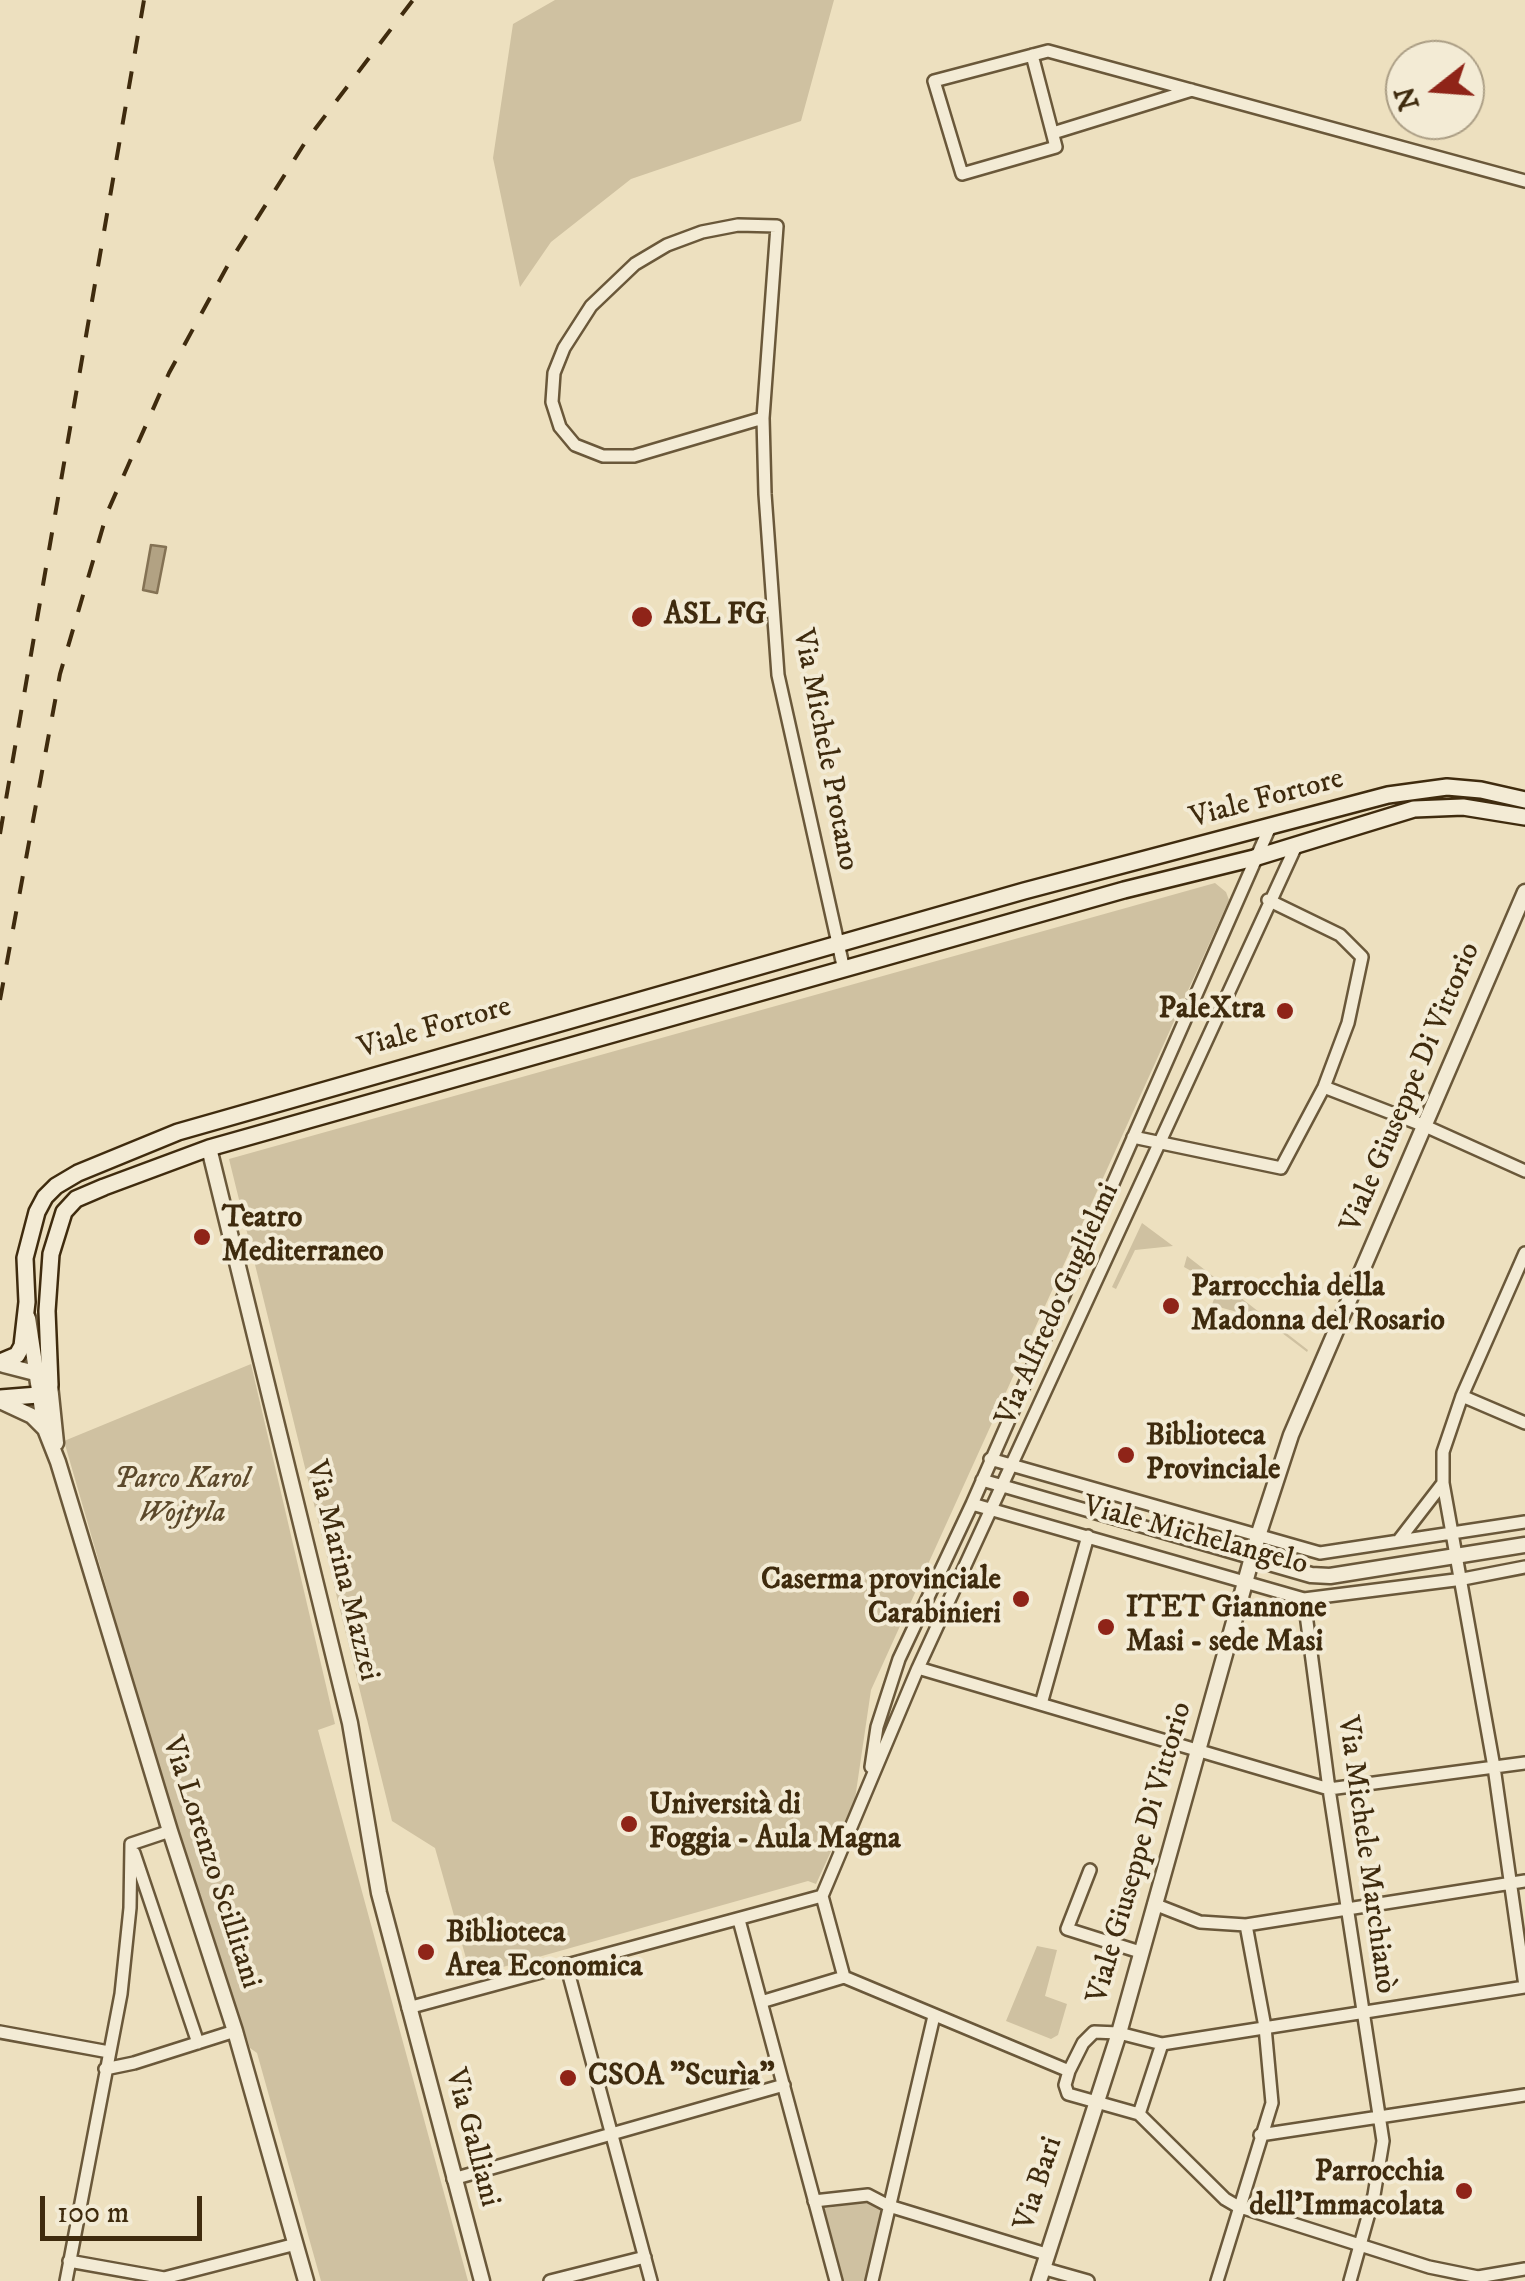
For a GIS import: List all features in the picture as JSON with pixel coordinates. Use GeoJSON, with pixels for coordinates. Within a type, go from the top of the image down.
{"type":"FeatureCollection","features":[{"type":"Feature","properties":{"kind":"main road","name":"Viale Fortore"},"geometry":{"type":"LineString","coordinates":[[26,1302],[25,1258],[37,1212],[56,1186],[78,1173],[210,1121],[1024,891],[1426,788],[1481,790],[1525,800]]}},
{"type":"Feature","properties":{"kind":"main road","name":"Viale Fortore"},"geometry":{"type":"LineString","coordinates":[[44,1390],[52,1254],[64,1212],[90,1193],[209,1148],[1030,916],[1254,858],[1414,809],[1462,807],[1525,817]]}},
{"type":"Feature","properties":{"kind":"main road"},"geometry":{"type":"LineString","coordinates":[[1024,891],[1030,916]]}},
{"type":"Feature","properties":{"kind":"main road"},"geometry":{"type":"LineString","coordinates":[[209,1148],[210,1121]]}},
{"type":"Feature","properties":{"kind":"main road"},"geometry":{"type":"LineString","coordinates":[[0,1363],[17,1356],[22,1346],[26,1302]]}},
{"type":"Feature","properties":{"kind":"main road"},"geometry":{"type":"LineString","coordinates":[[0,1400],[44,1390]]}},
{"type":"Feature","properties":{"kind":"street"},"geometry":{"type":"LineString","coordinates":[[1032,56],[1056,147],[962,174],[934,81],[1048,51],[1525,181]]}},
{"type":"Feature","properties":{"kind":"street"},"geometry":{"type":"LineString","coordinates":[[1053,132],[1192,90]]}},
{"type":"Feature","properties":{"kind":"street","name":"Via Michele Protano"},"geometry":{"type":"LineString","coordinates":[[764,418],[634,456],[603,456],[576,445],[560,427],[552,402],[554,374],[576,326],[604,291],[634,264],[667,245],[702,232],[738,226],[777,226],[764,418],[765,494],[778,675],[844,970]]}},
{"type":"Feature","properties":{"kind":"street","name":"Via Alfredo Guglielmi"},"geometry":{"type":"LineString","coordinates":[[868,1785],[876,1726],[899,1659],[972,1504],[1269,829]]}},
{"type":"Feature","properties":{"kind":"street","name":"Via Alfredo Guglielmi"},"geometry":{"type":"LineString","coordinates":[[822,1896],[918,1668],[1296,846]]}},
{"type":"Feature","properties":{"kind":"street","name":"Viale Giuseppe Di Vittorio"},"geometry":{"type":"LineString","coordinates":[[1094,2104],[1200,1750],[1258,1536],[1291,1436],[1525,892]]}},
{"type":"Feature","properties":{"kind":"street"},"geometry":{"type":"LineString","coordinates":[[1133,1137],[1281,1168],[1324,1087],[1348,1023],[1362,957],[1340,935],[1268,900]]}},
{"type":"Feature","properties":{"kind":"street"},"geometry":{"type":"LineString","coordinates":[[1324,1087],[1525,1171]]}},
{"type":"Feature","properties":{"kind":"street","name":"Via Marina Mazzei"},"geometry":{"type":"LineString","coordinates":[[209,1148],[350,1723],[378,1893],[408,2008]]}},
{"type":"Feature","properties":{"kind":"street"},"geometry":{"type":"LineString","coordinates":[[1525,1253],[1462,1396],[1443,1452],[1443,1483],[1494,1768],[1525,1986],[1162,2044],[1103,2030],[1088,2036],[1065,2084],[1068,2094],[1139,2114],[1238,2206],[1477,2279],[1525,2269]]}},
{"type":"Feature","properties":{"kind":"street","name":"Viale Fortore"},"geometry":{"type":"LineString","coordinates":[[26,1302],[35,1372],[44,1390]]}},
{"type":"Feature","properties":{"kind":"street"},"geometry":{"type":"LineString","coordinates":[[0,1363],[35,1372]]}},
{"type":"Feature","properties":{"kind":"street"},"geometry":{"type":"LineString","coordinates":[[44,1390],[45,1429],[58,1462]]}},
{"type":"Feature","properties":{"kind":"street"},"geometry":{"type":"LineString","coordinates":[[44,1390],[58,1462]]}},
{"type":"Feature","properties":{"kind":"street"},"geometry":{"type":"LineString","coordinates":[[1462,1396],[1525,1423]]}},
{"type":"Feature","properties":{"kind":"street"},"geometry":{"type":"LineString","coordinates":[[0,1400],[32,1416],[45,1429]]}},
{"type":"Feature","properties":{"kind":"street","name":"Viale Michelangelo"},"geometry":{"type":"LineString","coordinates":[[990,1459],[1320,1553],[1525,1522]]}},
{"type":"Feature","properties":{"kind":"street","name":"Via Lorenzo Scillitani"},"geometry":{"type":"LineString","coordinates":[[58,1462],[234,2031],[306,2281]]}},
{"type":"Feature","properties":{"kind":"street","name":"Viale Michelangelo"},"geometry":{"type":"LineString","coordinates":[[982,1480],[1310,1575],[1330,1576],[1525,1545]]}},
{"type":"Feature","properties":{"kind":"street"},"geometry":{"type":"LineString","coordinates":[[1398,1540],[1443,1483]]}},
{"type":"Feature","properties":{"kind":"street","name":"Viale Michelangelo"},"geometry":{"type":"LineString","coordinates":[[972,1504],[1304,1599],[1525,1567]]}},
{"type":"Feature","properties":{"kind":"street"},"geometry":{"type":"LineString","coordinates":[[1041,1704],[1088,1536]]}},
{"type":"Feature","properties":{"kind":"street"},"geometry":{"type":"LineString","coordinates":[[938,1574],[958,1584]]}},
{"type":"Feature","properties":{"kind":"street","name":"Via Michele Marchianò"},"geometry":{"type":"LineString","coordinates":[[1304,1599],[1329,1789],[1384,2141],[1350,2281]]}},
{"type":"Feature","properties":{"kind":"street"},"geometry":{"type":"LineString","coordinates":[[918,1668],[1329,1789],[1525,1764]]}},
{"type":"Feature","properties":{"kind":"street"},"geometry":{"type":"LineString","coordinates":[[131,1844],[170,1831]]}},
{"type":"Feature","properties":{"kind":"street"},"geometry":{"type":"LineString","coordinates":[[131,1844],[198,2043]]}},
{"type":"Feature","properties":{"kind":"street"},"geometry":{"type":"LineString","coordinates":[[66,2281],[121,1994],[130,1908],[131,1844]]}},
{"type":"Feature","properties":{"kind":"street"},"geometry":{"type":"LineString","coordinates":[[1090,1870],[1067,1930],[1140,1952]]}},
{"type":"Feature","properties":{"kind":"street"},"geometry":{"type":"LineString","coordinates":[[1154,1904],[1200,1922],[1246,1925],[1525,1881]]}},
{"type":"Feature","properties":{"kind":"street"},"geometry":{"type":"LineString","coordinates":[[408,2008],[822,1896],[844,1977]]}},
{"type":"Feature","properties":{"kind":"street"},"geometry":{"type":"LineString","coordinates":[[738,1920],[836,2281]]}},
{"type":"Feature","properties":{"kind":"street"},"geometry":{"type":"LineString","coordinates":[[1216,2281],[1272,2103],[1265,2027],[1246,1925]]}},
{"type":"Feature","properties":{"kind":"street"},"geometry":{"type":"LineString","coordinates":[[566,1964],[651,2281]]}},
{"type":"Feature","properties":{"kind":"street"},"geometry":{"type":"LineString","coordinates":[[761,2002],[844,1977],[1070,2071]]}},
{"type":"Feature","properties":{"kind":"street","name":"Via Galliani"},"geometry":{"type":"LineString","coordinates":[[408,2008],[482,2281]]}},
{"type":"Feature","properties":{"kind":"street"},"geometry":{"type":"LineString","coordinates":[[872,2281],[934,2016]]}},
{"type":"Feature","properties":{"kind":"street"},"geometry":{"type":"LineString","coordinates":[[105,2069],[134,2064],[234,2031]]}},
{"type":"Feature","properties":{"kind":"street"},"geometry":{"type":"LineString","coordinates":[[0,2032],[109,2052]]}},
{"type":"Feature","properties":{"kind":"street"},"geometry":{"type":"LineString","coordinates":[[1139,2114],[1162,2044]]}},
{"type":"Feature","properties":{"kind":"street"},"geometry":{"type":"LineString","coordinates":[[453,2179],[784,2085]]}},
{"type":"Feature","properties":{"kind":"street"},"geometry":{"type":"LineString","coordinates":[[1260,2135],[1525,2096]]}},
{"type":"Feature","properties":{"kind":"street","name":"Via Bari"},"geometry":{"type":"LineString","coordinates":[[1042,2268],[1094,2104]]}},
{"type":"Feature","properties":{"kind":"street"},"geometry":{"type":"LineString","coordinates":[[814,2201],[868,2195],[1042,2268],[1088,2281]]}},
{"type":"Feature","properties":{"kind":"street"},"geometry":{"type":"LineString","coordinates":[[69,2262],[163,2280],[296,2244]]}},
{"type":"Feature","properties":{"kind":"street"},"geometry":{"type":"LineString","coordinates":[[550,2281],[644,2257]]}},
{"type":"Feature","properties":{"kind":"street"},"geometry":{"type":"LineString","coordinates":[[89,2281],[92,2266]]}},
{"type":"Feature","properties":{"kind":"green space"},"geometry":{"type":"Polygon","coordinates":[[[555,0],[834,0],[801,121],[631,179],[551,242],[520,287],[493,158],[513,24],[555,0]]]}},
{"type":"Feature","properties":{"kind":"green space"},"geometry":{"type":"Polygon","coordinates":[[[1215,883],[1229,900],[871,1690],[855,1799],[816,1884],[808,1881],[471,1976],[435,1848],[392,1821],[229,1159],[1215,883]]]}},
{"type":"Feature","properties":{"kind":"green space"},"geometry":{"type":"Polygon","coordinates":[[[1142,1223],[1173,1246],[1135,1250],[1116,1289],[1112,1287],[1142,1223]]]}},
{"type":"Feature","properties":{"kind":"green space"},"geometry":{"type":"Polygon","coordinates":[[[1187,1256],[1307,1352],[1265,1320],[1212,1305],[1218,1286],[1184,1267],[1187,1256]]]}},
{"type":"Feature","properties":{"kind":"green space","name":"Parco Karol Wojtyla"},"geometry":{"type":"Polygon","coordinates":[[[251,1364],[335,1724],[318,1730],[468,2281],[321,2281],[257,2053],[250,2048],[152,1746],[64,1441],[251,1364]]]}},
{"type":"Feature","properties":{"kind":"green space"},"geometry":{"type":"Polygon","coordinates":[[[1037,1946],[1057,1950],[1045,1996],[1067,2004],[1058,2035],[1051,2039],[1006,2021],[1037,1946]]]}},
{"type":"Feature","properties":{"kind":"green space"},"geometry":{"type":"Polygon","coordinates":[[[866,2202],[882,2210],[865,2281],[842,2281],[821,2209],[866,2202]]]}},
{"type":"Feature","properties":{"kind":"shaded area"},"geometry":{"type":"Polygon","coordinates":[[[151,545],[166,547],[157,593],[143,590],[151,545]]]}},
{"type":"Feature","properties":{"kind":"railway"},"geometry":{"type":"LineString","coordinates":[[0,834],[144,0]]}},
{"type":"Feature","properties":{"kind":"railway"},"geometry":{"type":"LineString","coordinates":[[0,1000],[60,674],[107,513],[169,373],[229,263],[306,141],[413,0]]}},
{"type":"Feature","properties":{"kind":"place","name":"ASL FG"},"geometry":{"type":"Point","coordinates":[642,617]}},
{"type":"Feature","properties":{"kind":"place","name":"PaleXtra"},"geometry":{"type":"Point","coordinates":[1285,1011]}},
{"type":"Feature","properties":{"kind":"place","name":"Teatro Mediterraneo"},"geometry":{"type":"Point","coordinates":[202,1237]}},
{"type":"Feature","properties":{"kind":"place","name":"Parrocchia della Madonna del Rosario"},"geometry":{"type":"Point","coordinates":[1171,1306]}},
{"type":"Feature","properties":{"kind":"place","name":"Biblioteca Provinciale"},"geometry":{"type":"Point","coordinates":[1126,1455]}},
{"type":"Feature","properties":{"kind":"place","name":"Caserma provinciale Carabinieri"},"geometry":{"type":"Point","coordinates":[1021,1599]}},
{"type":"Feature","properties":{"kind":"place","name":"ITET Giannone Masi - sede Masi"},"geometry":{"type":"Point","coordinates":[1106,1627]}},
{"type":"Feature","properties":{"kind":"place","name":"Università di Foggia - Aula Magna"},"geometry":{"type":"Point","coordinates":[629,1824]}},
{"type":"Feature","properties":{"kind":"place","name":"Biblioteca Area Economica"},"geometry":{"type":"Point","coordinates":[426,1952]}},
{"type":"Feature","properties":{"kind":"place","name":"CSOA \"Scurìa\""},"geometry":{"type":"Point","coordinates":[568,2078]}},
{"type":"Feature","properties":{"kind":"place","name":"Parrocchia dell'Immacolata"},"geometry":{"type":"Point","coordinates":[1464,2191]}}]}
